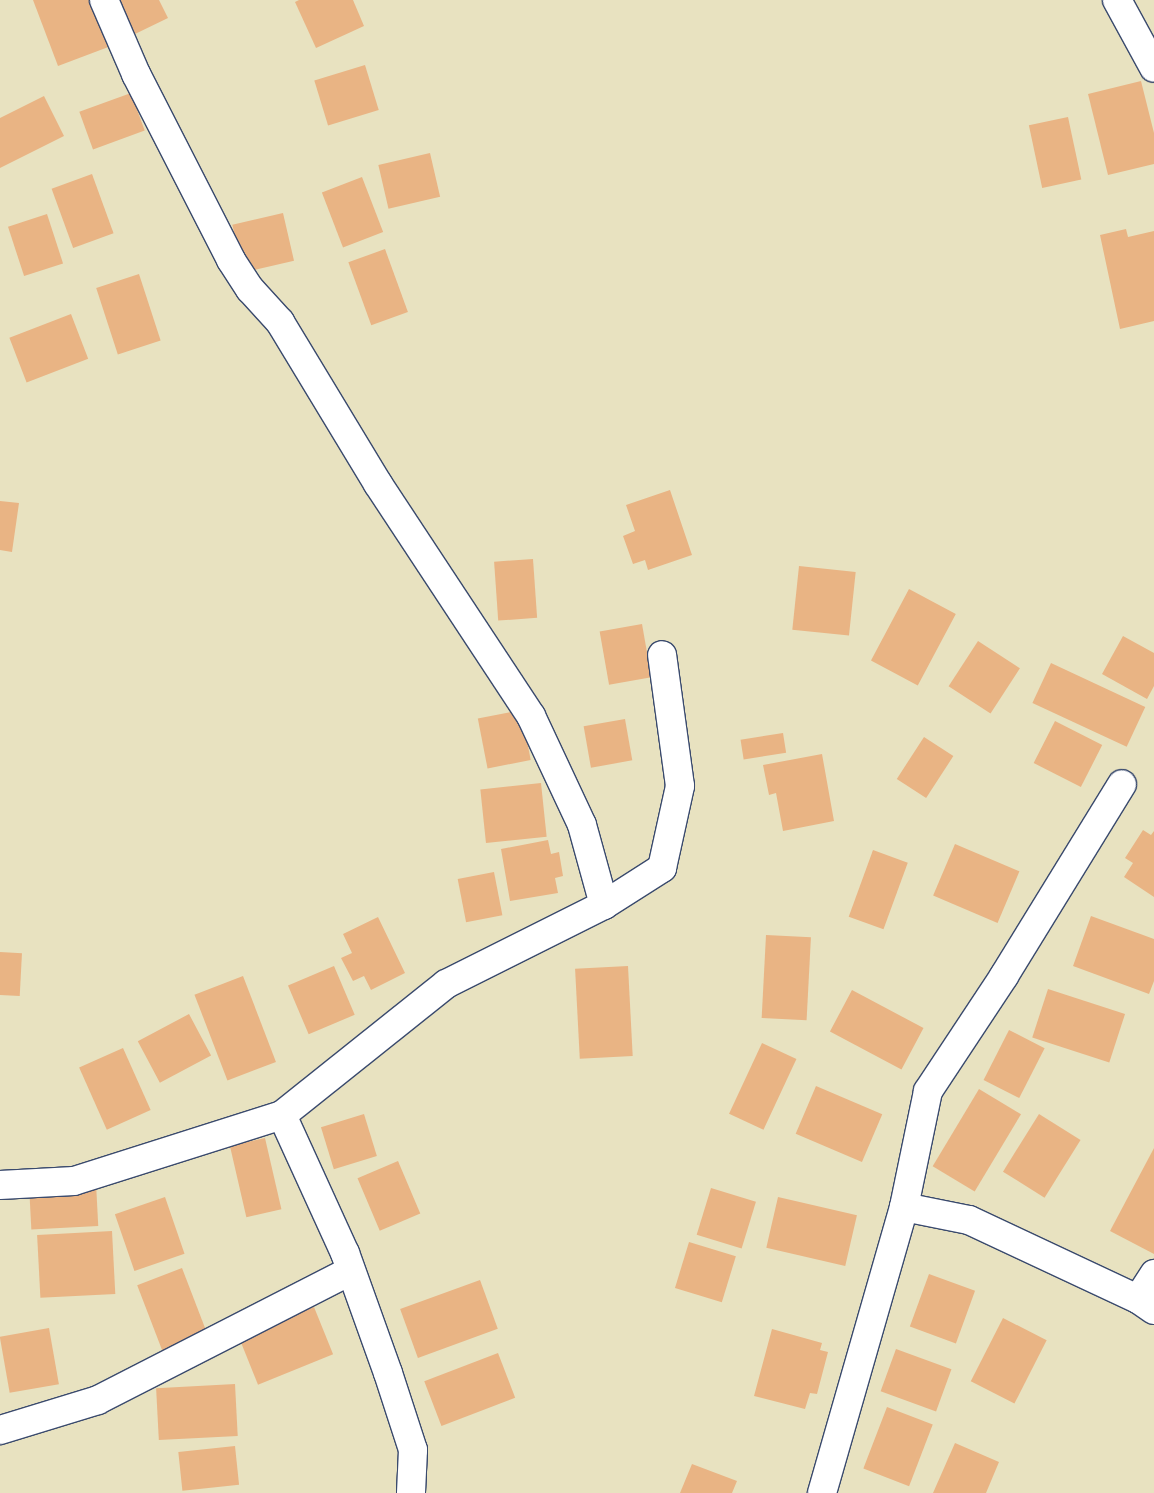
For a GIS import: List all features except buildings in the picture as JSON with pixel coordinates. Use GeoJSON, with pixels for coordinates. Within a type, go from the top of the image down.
{"type":"FeatureCollection","features":[{"type":"Feature","properties":{"kind":"street"},"geometry":{"type":"LineString","coordinates":[[104,0],[136,74],[231,260],[250,289],[280,322],[378,484],[531,716],[582,825],[604,905]]}},
{"type":"Feature","properties":{"kind":"street"},"geometry":{"type":"LineString","coordinates":[[1116,0],[1154,68]]}},
{"type":"Feature","properties":{"kind":"street"},"geometry":{"type":"LineString","coordinates":[[0,1185],[74,1181],[282,1115],[446,984],[604,905],[662,868],[680,786],[662,655]]}},
{"type":"Feature","properties":{"kind":"street"},"geometry":{"type":"LineString","coordinates":[[822,1493],[904,1207],[928,1091],[1004,976],[1122,784]]}},
{"type":"Feature","properties":{"kind":"street"},"geometry":{"type":"LineString","coordinates":[[282,1115],[345,1253],[413,1450],[411,1493]]}},
{"type":"Feature","properties":{"kind":"street"},"geometry":{"type":"LineString","coordinates":[[904,1207],[969,1220],[1146,1305],[1154,1274]]}},
{"type":"Feature","properties":{"kind":"street"},"geometry":{"type":"LineString","coordinates":[[0,1430],[98,1400],[350,1272]]}}]}
